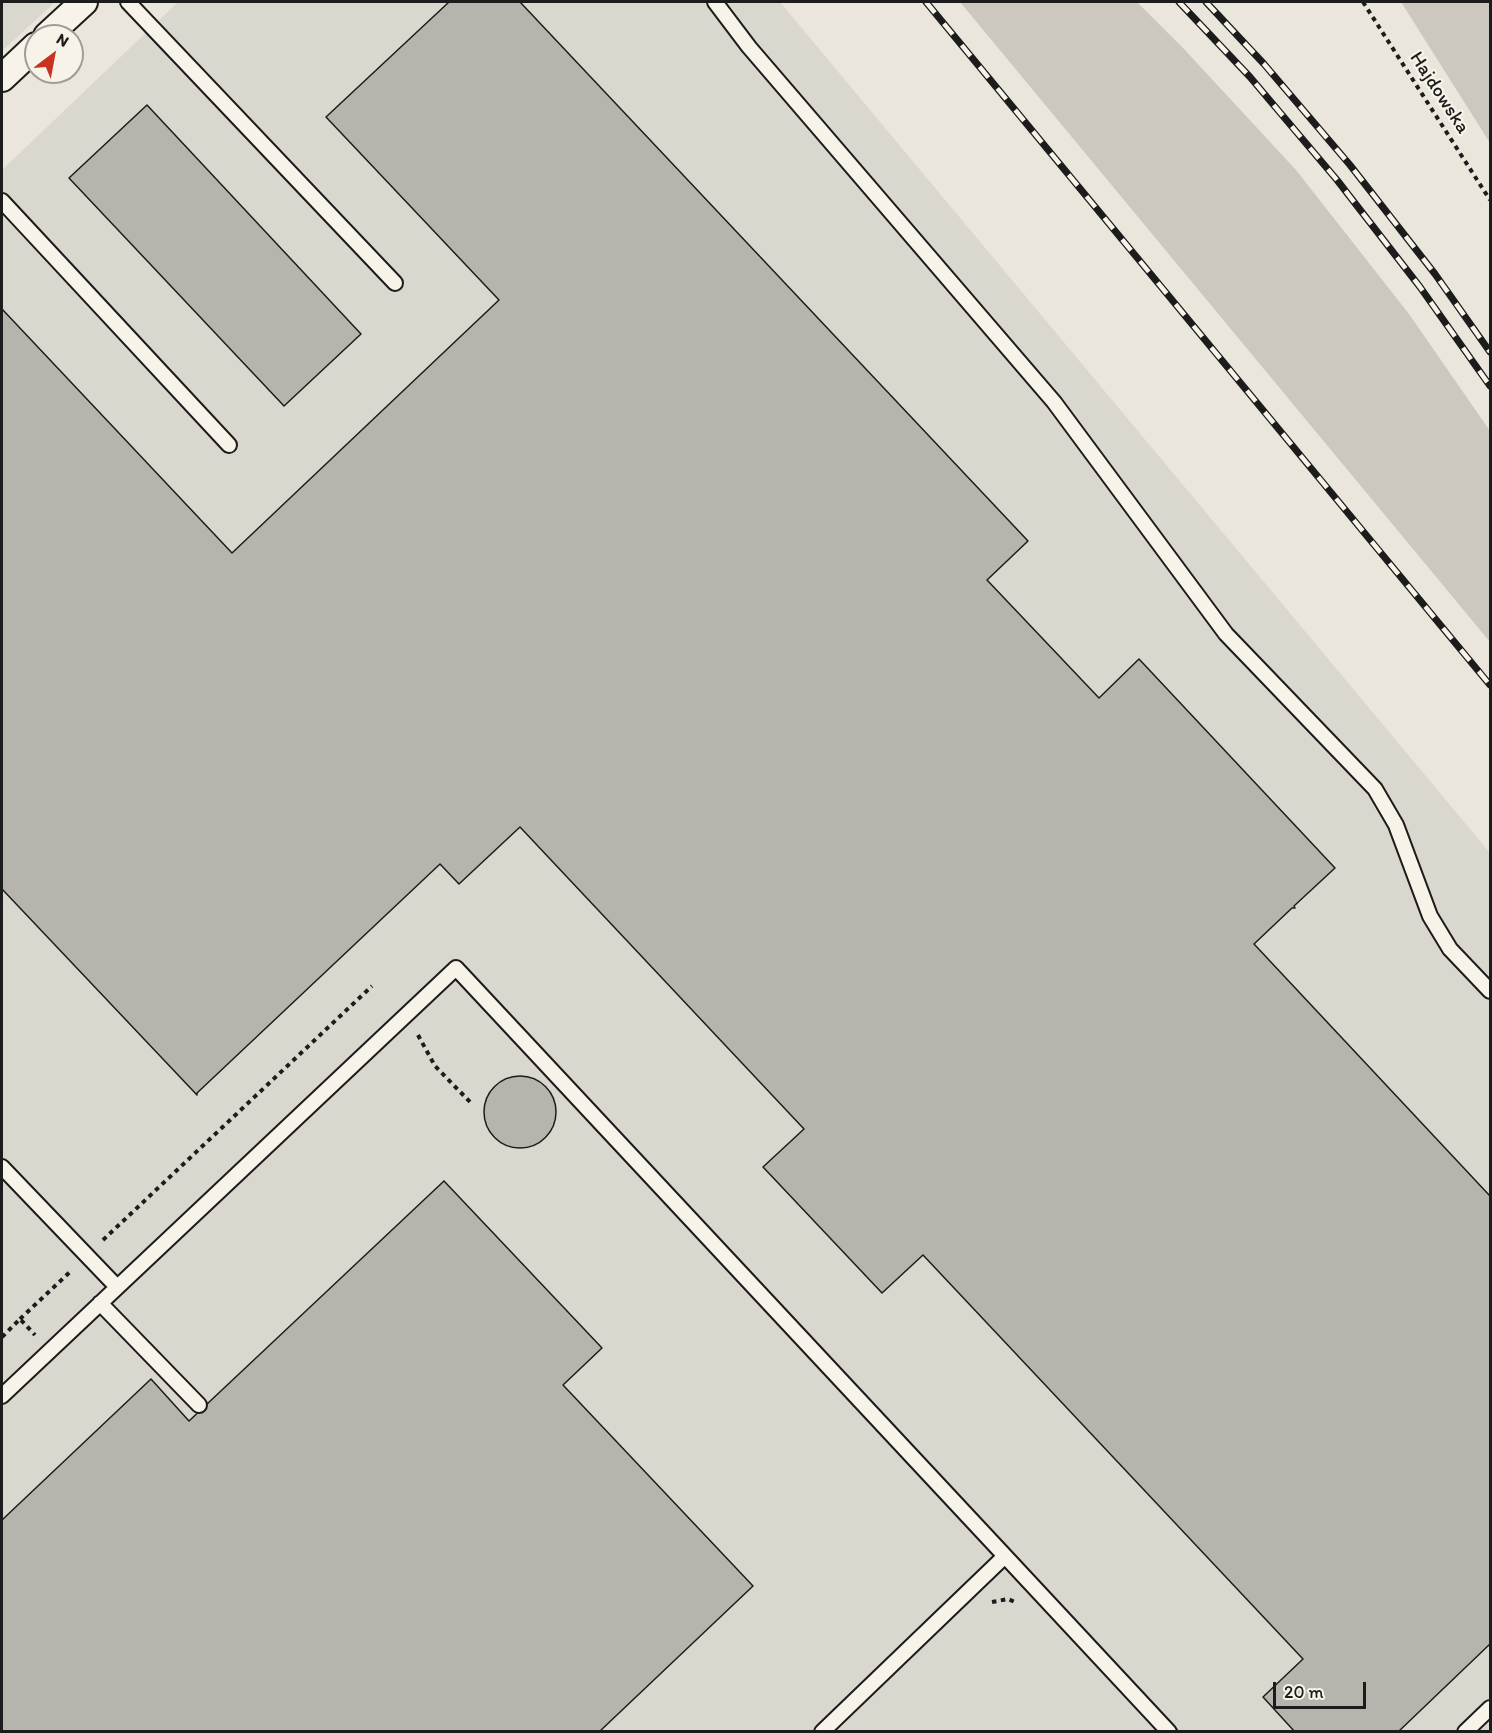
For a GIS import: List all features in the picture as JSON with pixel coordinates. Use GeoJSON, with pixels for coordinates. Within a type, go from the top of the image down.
{"type":"FeatureCollection","features":[{"type":"Feature","properties":{"kind":"street"},"geometry":{"type":"LineString","coordinates":[[60,24],[84,2]]}},
{"type":"Feature","properties":{"kind":"street"},"geometry":{"type":"LineString","coordinates":[[2,78],[24,57]]}},
{"type":"Feature","properties":{"kind":"lane"},"geometry":{"type":"LineString","coordinates":[[128,2],[395,283]]}},
{"type":"Feature","properties":{"kind":"lane"},"geometry":{"type":"LineString","coordinates":[[715,2],[749,47],[1054,402],[1226,634],[1374,789],[1396,825],[1430,916],[1450,949],[1491,992]]}},
{"type":"Feature","properties":{"kind":"lane"},"geometry":{"type":"LineString","coordinates":[[2,201],[229,445]]}},
{"type":"Feature","properties":{"kind":"lane"},"geometry":{"type":"LineString","coordinates":[[2,1396],[456,968],[1169,1731]]}},
{"type":"Feature","properties":{"kind":"lane"},"geometry":{"type":"LineString","coordinates":[[2,1167],[117,1287]]}},
{"type":"Feature","properties":{"kind":"lane"},"geometry":{"type":"LineString","coordinates":[[100,1303],[199,1405]]}},
{"type":"Feature","properties":{"kind":"lane"},"geometry":{"type":"LineString","coordinates":[[822,1731],[1005,1557]]}},
{"type":"Feature","properties":{"kind":"lane"},"geometry":{"type":"LineString","coordinates":[[1465,1731],[1491,1708]]}},
{"type":"Feature","properties":{"kind":"path","name":"Hajdowska"},"geometry":{"type":"LineString","coordinates":[[1363,2],[1491,200]]}},
{"type":"Feature","properties":{"kind":"path"},"geometry":{"type":"LineString","coordinates":[[2,1336],[372,986]]}},
{"type":"Feature","properties":{"kind":"path"},"geometry":{"type":"LineString","coordinates":[[418,1035],[435,1066],[471,1103]]}},
{"type":"Feature","properties":{"kind":"path"},"geometry":{"type":"LineString","coordinates":[[20,1319],[39,1339]]}},
{"type":"Feature","properties":{"kind":"path"},"geometry":{"type":"LineString","coordinates":[[989,1603],[1008,1599],[1024,1605]]}},
{"type":"Feature","properties":{"kind":"shaded area"},"geometry":{"type":"Polygon","coordinates":[[[2,2],[55,2],[31,24],[24,24],[24,31],[2,51],[2,2]]]}},
{"type":"Feature","properties":{"kind":"shaded area"},"geometry":{"type":"Polygon","coordinates":[[[178,2],[780,2],[1490,853],[1490,1731],[2,1732],[2,170],[178,2]]]}},
{"type":"Feature","properties":{"kind":"shaded area"},"geometry":{"type":"Polygon","coordinates":[[[960,2],[1137,2],[1184,49],[1296,170],[1409,314],[1490,431],[1490,642],[960,2]]]}},
{"type":"Feature","properties":{"kind":"shaded area"},"geometry":{"type":"Polygon","coordinates":[[[1401,2],[1490,2],[1490,143],[1401,2]]]}},
{"type":"Feature","properties":{"kind":"building"},"geometry":{"type":"Polygon","coordinates":[[[449,2],[520,2],[1028,541],[987,580],[1099,698],[1139,659],[1335,868],[1294,906],[1295,908],[1292,908],[1254,944],[1490,1196],[1490,1644],[1398,1732],[1295,1732],[1263,1697],[1303,1659],[923,1255],[882,1293],[763,1167],[804,1129],[520,827],[459,884],[440,864],[197,1095],[2,889],[2,309],[232,553],[499,300],[326,117],[449,2]]]}},
{"type":"Feature","properties":{"kind":"building"},"geometry":{"type":"Polygon","coordinates":[[[147,105],[361,334],[284,406],[69,178],[147,105]]]}},
{"type":"Feature","properties":{"kind":"building"},"geometry":{"type":"Polygon","coordinates":[[[520,1076],[540,1082],[550,1092],[556,1112],[550,1132],[540,1142],[520,1148],[500,1142],[490,1132],[484,1112],[490,1092],[500,1082],[520,1076]]]}},
{"type":"Feature","properties":{"kind":"building"},"geometry":{"type":"Polygon","coordinates":[[[444,1181],[602,1348],[563,1385],[753,1586],[599,1732],[2,1732],[2,1520],[151,1379],[189,1421],[444,1181]]]}},
{"type":"Feature","properties":{"kind":"railway"},"geometry":{"type":"LineString","coordinates":[[926,2],[1490,685]]}},
{"type":"Feature","properties":{"kind":"railway"},"geometry":{"type":"LineString","coordinates":[[1179,2],[1250,77],[1337,180],[1420,287],[1490,386]]}},
{"type":"Feature","properties":{"kind":"railway"},"geometry":{"type":"LineString","coordinates":[[1206,2],[1264,64],[1350,165],[1435,274],[1490,352]]}}]}
